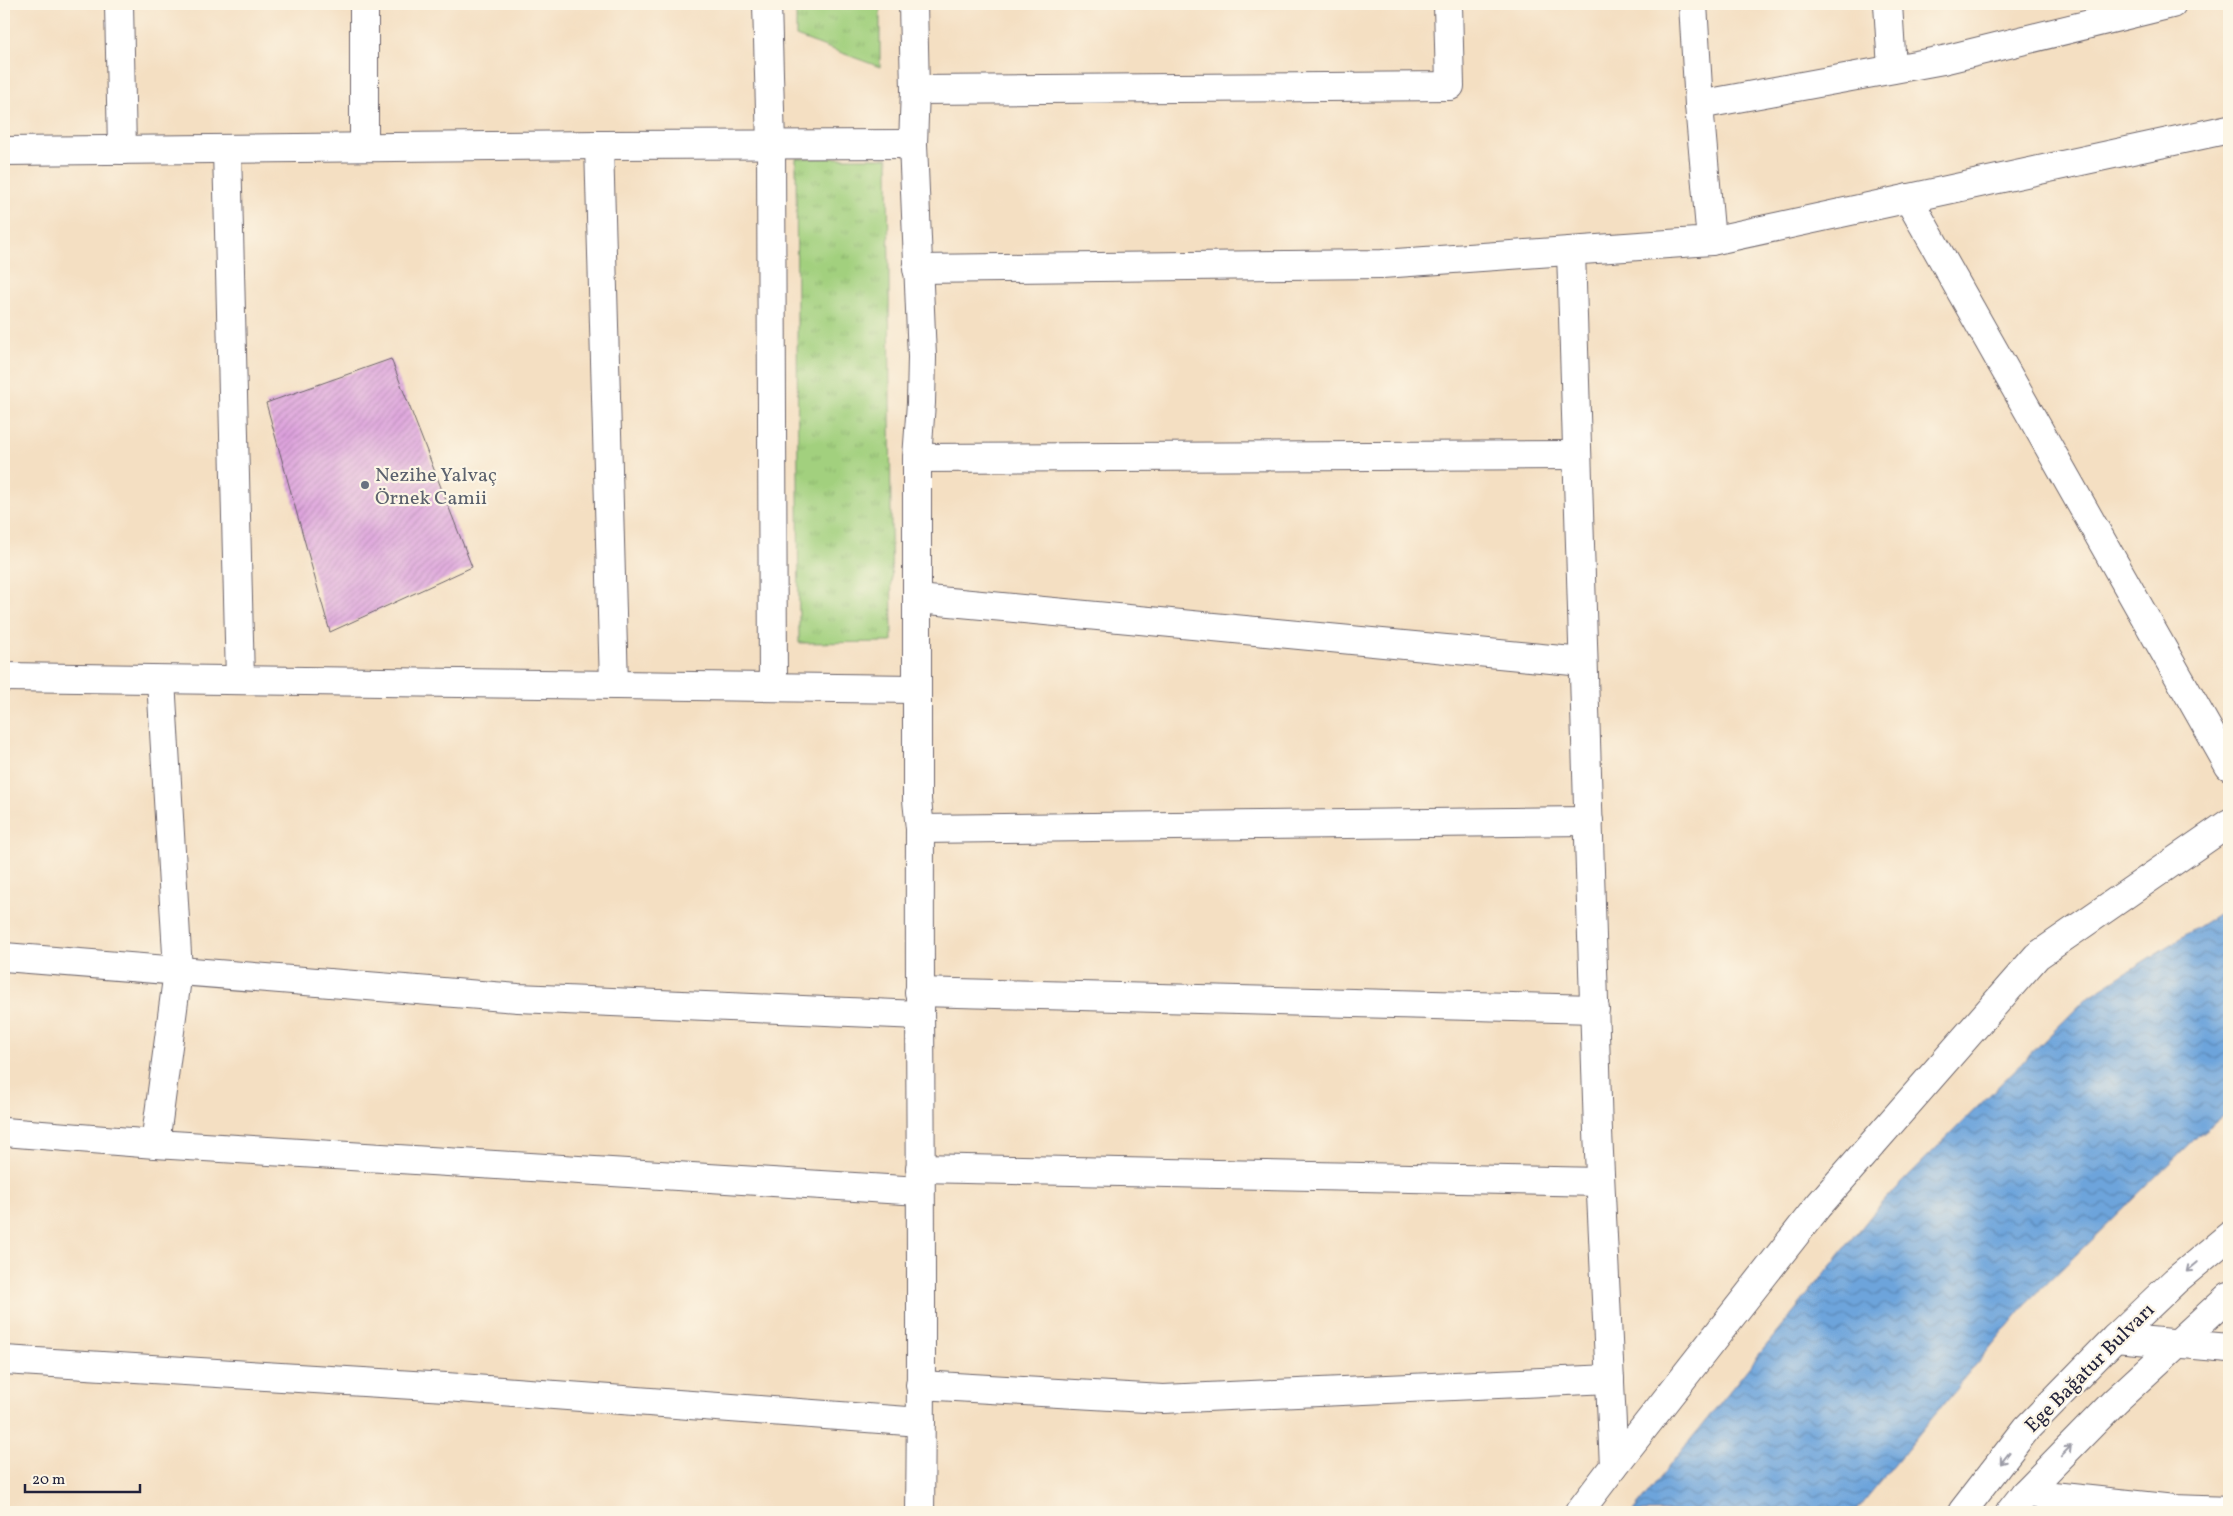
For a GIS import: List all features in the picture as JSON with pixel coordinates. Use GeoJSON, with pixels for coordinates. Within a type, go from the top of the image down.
{"type":"FeatureCollection","features":[{"type":"Feature","properties":{"kind":"street"},"geometry":{"type":"LineString","coordinates":[[119,4],[122,150]]}},
{"type":"Feature","properties":{"kind":"street"},"geometry":{"type":"LineString","coordinates":[[364,4],[364,147]]}},
{"type":"Feature","properties":{"kind":"street"},"geometry":{"type":"LineString","coordinates":[[767,4],[771,144],[773,688]]}},
{"type":"Feature","properties":{"kind":"street"},"geometry":{"type":"LineString","coordinates":[[913,4],[915,90],[913,144],[922,357],[917,458],[918,599],[916,689],[917,800],[920,829],[919,1004],[922,1240],[920,1512]]}},
{"type":"Feature","properties":{"kind":"street"},"geometry":{"type":"LineString","coordinates":[[915,90],[1450,86],[1448,4]]}},
{"type":"Feature","properties":{"kind":"street"},"geometry":{"type":"LineString","coordinates":[[1693,4],[1699,104],[1711,241]]}},
{"type":"Feature","properties":{"kind":"street"},"geometry":{"type":"LineString","coordinates":[[1888,4],[1892,69]]}},
{"type":"Feature","properties":{"kind":"street"},"geometry":{"type":"LineString","coordinates":[[1699,104],[1943,60],[2114,11],[2172,4]]}},
{"type":"Feature","properties":{"kind":"street"},"geometry":{"type":"LineString","coordinates":[[917,269],[1382,264],[1711,241],[2229,128]]}},
{"type":"Feature","properties":{"kind":"street"},"geometry":{"type":"LineString","coordinates":[[4,151],[913,144]]}},
{"type":"Feature","properties":{"kind":"street"},"geometry":{"type":"LineString","coordinates":[[599,145],[614,685]]}},
{"type":"Feature","properties":{"kind":"street"},"geometry":{"type":"LineString","coordinates":[[227,149],[240,680]]}},
{"type":"Feature","properties":{"kind":"street"},"geometry":{"type":"LineString","coordinates":[[1908,198],[2229,766]]}},
{"type":"Feature","properties":{"kind":"street"},"geometry":{"type":"LineString","coordinates":[[1570,251],[1600,1182],[1614,1466]]}},
{"type":"Feature","properties":{"kind":"street"},"geometry":{"type":"LineString","coordinates":[[917,458],[1577,454]]}},
{"type":"Feature","properties":{"kind":"street"},"geometry":{"type":"LineString","coordinates":[[918,599],[1583,662]]}},
{"type":"Feature","properties":{"kind":"street"},"geometry":{"type":"LineString","coordinates":[[4,677],[916,689]]}},
{"type":"Feature","properties":{"kind":"street"},"geometry":{"type":"LineString","coordinates":[[155,1144],[178,971],[160,680]]}},
{"type":"Feature","properties":{"kind":"street"},"geometry":{"type":"LineString","coordinates":[[920,829],[1588,821]]}},
{"type":"Feature","properties":{"kind":"street"},"geometry":{"type":"LineString","coordinates":[[1579,1512],[1818,1206],[2037,956],[2229,823]]}},
{"type":"Feature","properties":{"kind":"street"},"geometry":{"type":"LineString","coordinates":[[4,957],[518,998],[919,1004],[1595,1009]]}},
{"type":"Feature","properties":{"kind":"street"},"geometry":{"type":"LineString","coordinates":[[4,1132],[155,1144],[920,1179],[1600,1182]]}},
{"type":"Feature","properties":{"kind":"street","name":"Ege Bağatur Bulvarı"},"geometry":{"type":"LineString","coordinates":[[1962,1512],[2027,1428],[2115,1338],[2175,1281],[2229,1236]]}},
{"type":"Feature","properties":{"kind":"street"},"geometry":{"type":"LineString","coordinates":[[2017,1503],[2115,1401],[2229,1296]]}},
{"type":"Feature","properties":{"kind":"street"},"geometry":{"type":"LineString","coordinates":[[2115,1338],[2229,1348]]}},
{"type":"Feature","properties":{"kind":"street"},"geometry":{"type":"LineString","coordinates":[[4,1360],[446,1387],[921,1422]]}},
{"type":"Feature","properties":{"kind":"street"},"geometry":{"type":"LineString","coordinates":[[920,1385],[1164,1399],[1610,1379]]}},
{"type":"Feature","properties":{"kind":"street"},"geometry":{"type":"LineString","coordinates":[[2017,1503],[2174,1510],[2229,1510]]}},
{"type":"Feature","properties":{"kind":"green space"},"geometry":{"type":"Polygon","coordinates":[[[796,4],[880,4],[880,67],[796,36],[796,4]]]}},
{"type":"Feature","properties":{"kind":"green space"},"geometry":{"type":"Polygon","coordinates":[[[796,158],[888,158],[892,642],[799,643],[796,158]]]}},
{"type":"Feature","properties":{"kind":"water"},"geometry":{"type":"Polygon","coordinates":[[[2229,907],[2229,1111],[2199,1134],[2025,1305],[1855,1512],[1632,1512],[1883,1201],[2089,996],[2229,907]]]}},
{"type":"Feature","properties":{"kind":"building","name":"Nezihe Yalvaç Örnek Camii"},"geometry":{"type":"Polygon","coordinates":[[[391,359],[472,567],[330,632],[266,403],[391,359]]]}},
{"type":"Feature","properties":{"kind":"place","name":"Nezihe Yalvaç Örnek Camii"},"geometry":{"type":"Point","coordinates":[365,485]}}]}
